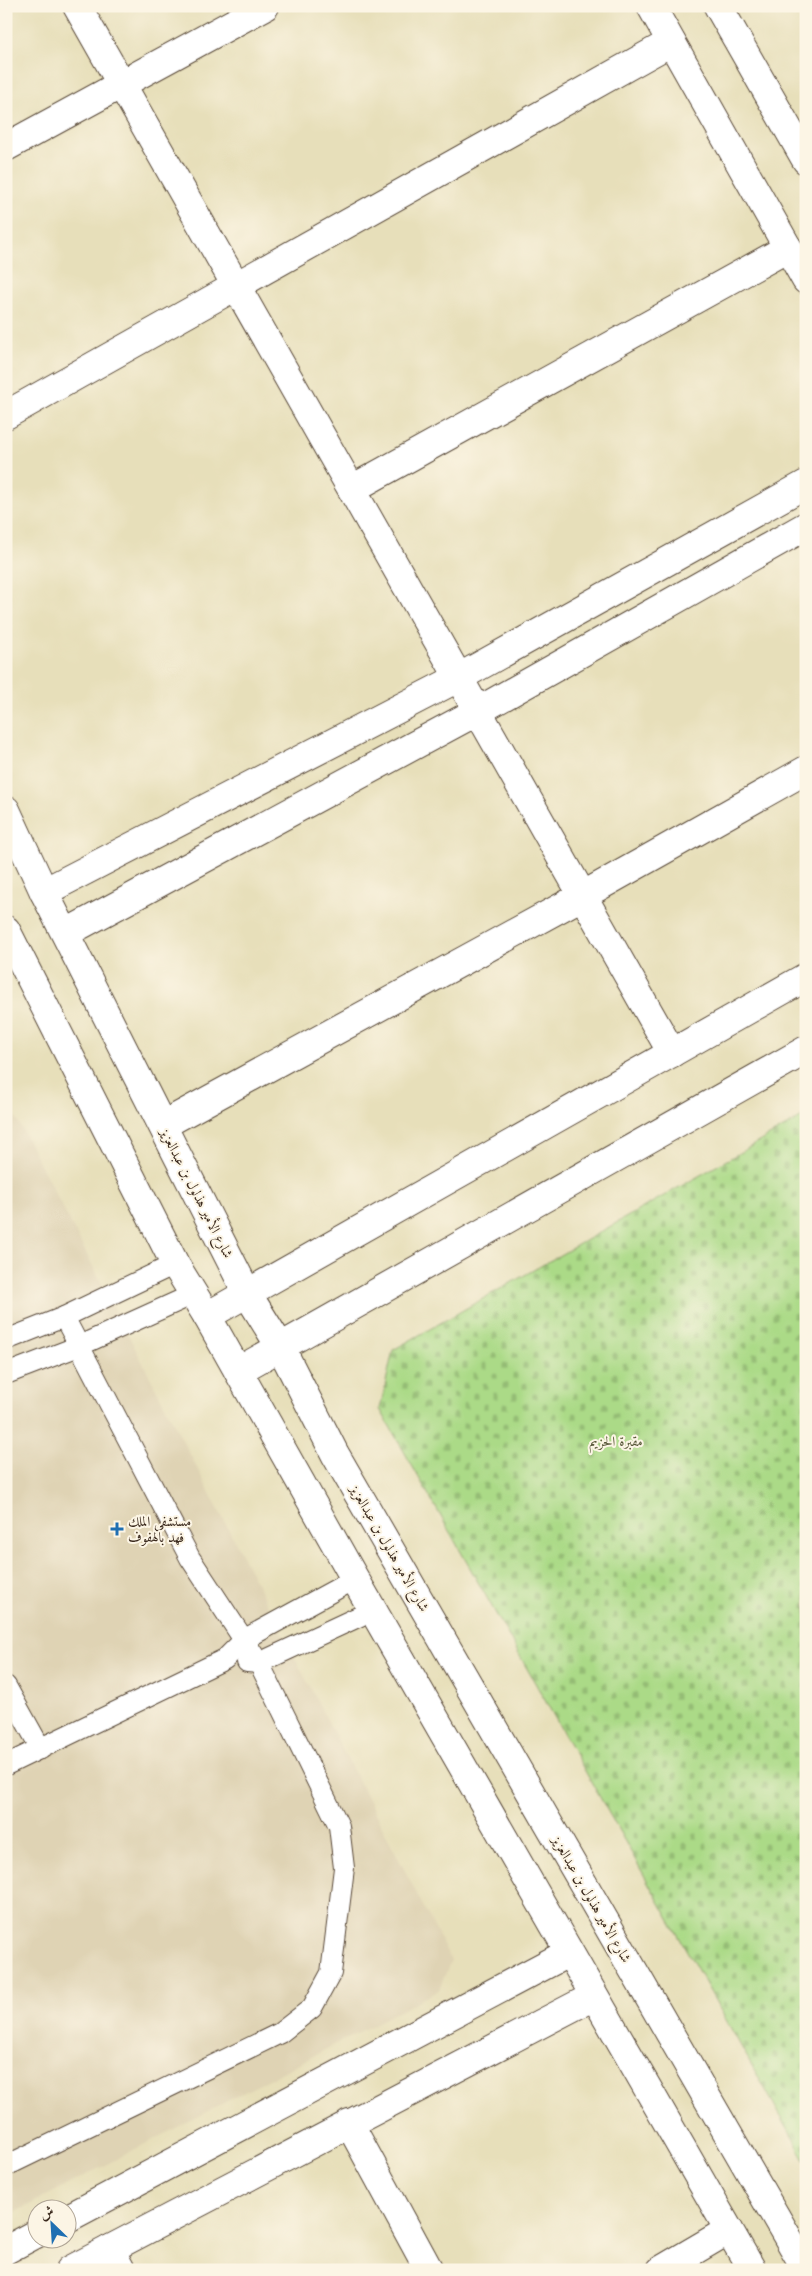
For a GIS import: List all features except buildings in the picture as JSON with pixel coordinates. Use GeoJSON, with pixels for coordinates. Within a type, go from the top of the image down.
{"type":"FeatureCollection","features":[{"type":"Feature","properties":{"kind":"street"},"geometry":{"type":"LineString","coordinates":[[77,6],[672,1052]]}},
{"type":"Feature","properties":{"kind":"street"},"geometry":{"type":"LineString","coordinates":[[6,147],[265,6]]}},
{"type":"Feature","properties":{"kind":"street"},"geometry":{"type":"LineString","coordinates":[[651,6],[806,280]]}},
{"type":"Feature","properties":{"kind":"street"},"geometry":{"type":"LineString","coordinates":[[725,9],[806,160]]}},
{"type":"Feature","properties":{"kind":"street"},"geometry":{"type":"LineString","coordinates":[[6,415],[671,42]]}},
{"type":"Feature","properties":{"kind":"street"},"geometry":{"type":"LineString","coordinates":[[352,489],[788,248]]}},
{"type":"Feature","properties":{"kind":"street"},"geometry":{"type":"LineString","coordinates":[[44,892],[458,678],[806,484]]}},
{"type":"Feature","properties":{"kind":"street"},"geometry":{"type":"LineString","coordinates":[[66,933],[478,711],[806,526]]}},
{"type":"Feature","properties":{"kind":"street"},"geometry":{"type":"LineString","coordinates":[[163,1125],[582,896],[806,770]]}},
{"type":"Feature","properties":{"kind":"street","name":"شارع الأمير هذلول بن عبدالعزيز"},"geometry":{"type":"LineString","coordinates":[[6,810],[44,892],[247,1293],[281,1348],[340,1462],[806,2269]]}},
{"type":"Feature","properties":{"kind":"street"},"geometry":{"type":"LineString","coordinates":[[6,930],[176,1264],[568,1953],[752,2270]]}},
{"type":"Feature","properties":{"kind":"street"},"geometry":{"type":"LineString","coordinates":[[201,1305],[247,1293],[806,976]]}},
{"type":"Feature","properties":{"kind":"street"},"geometry":{"type":"LineString","coordinates":[[238,1371],[806,1050]]}},
{"type":"Feature","properties":{"kind":"street"},"geometry":{"type":"LineString","coordinates":[[78,2213],[568,1953]]}},
{"type":"Feature","properties":{"kind":"street"},"geometry":{"type":"LineString","coordinates":[[70,2270],[115,2259],[349,2123],[594,1996]]}},
{"type":"Feature","properties":{"kind":"street"},"geometry":{"type":"LineString","coordinates":[[349,2123],[429,2270]]}},
{"type":"Feature","properties":{"kind":"street"},"geometry":{"type":"LineString","coordinates":[[661,2270],[729,2230]]}},
{"type":"Feature","properties":{"kind":"street"},"geometry":{"type":"LineString","coordinates":[[6,2250],[28,2239]]}},
{"type":"Feature","properties":{"kind":"lane"},"geometry":{"type":"LineString","coordinates":[[6,1340],[64,1317],[176,1264]]}},
{"type":"Feature","properties":{"kind":"lane"},"geometry":{"type":"LineString","coordinates":[[6,1374],[79,1346],[201,1305]]}},
{"type":"Feature","properties":{"kind":"lane"},"geometry":{"type":"LineString","coordinates":[[6,2166],[280,2033],[312,2008],[331,1973],[344,1868],[339,1826],[259,1663],[190,1558],[64,1317]]}},
{"type":"Feature","properties":{"kind":"lane"},"geometry":{"type":"LineString","coordinates":[[6,1765],[226,1659],[245,1640],[355,1579]]}},
{"type":"Feature","properties":{"kind":"lane"},"geometry":{"type":"LineString","coordinates":[[226,1659],[259,1663],[372,1610]]}},
{"type":"Feature","properties":{"kind":"lane"},"geometry":{"type":"LineString","coordinates":[[6,1686],[41,1749]]}},
{"type":"Feature","properties":{"kind":"shaded area","name":"مستشفى الملك فهد بالهفوف"},"geometry":{"type":"Polygon","coordinates":[[[6,1098],[451,1960],[439,1990],[42,2198],[28,2198],[28,2205],[6,2217],[6,1098]]]}},
{"type":"Feature","properties":{"kind":"green space","name":"مقبرة الحزيم"},"geometry":{"type":"Polygon","coordinates":[[[806,1115],[806,2161],[380,1409],[393,1350],[806,1115]]]}},
{"type":"Feature","properties":{"kind":"place","name":"مستشفى الملك فهد بالهفوف"},"geometry":{"type":"Point","coordinates":[117,1529]}}]}
